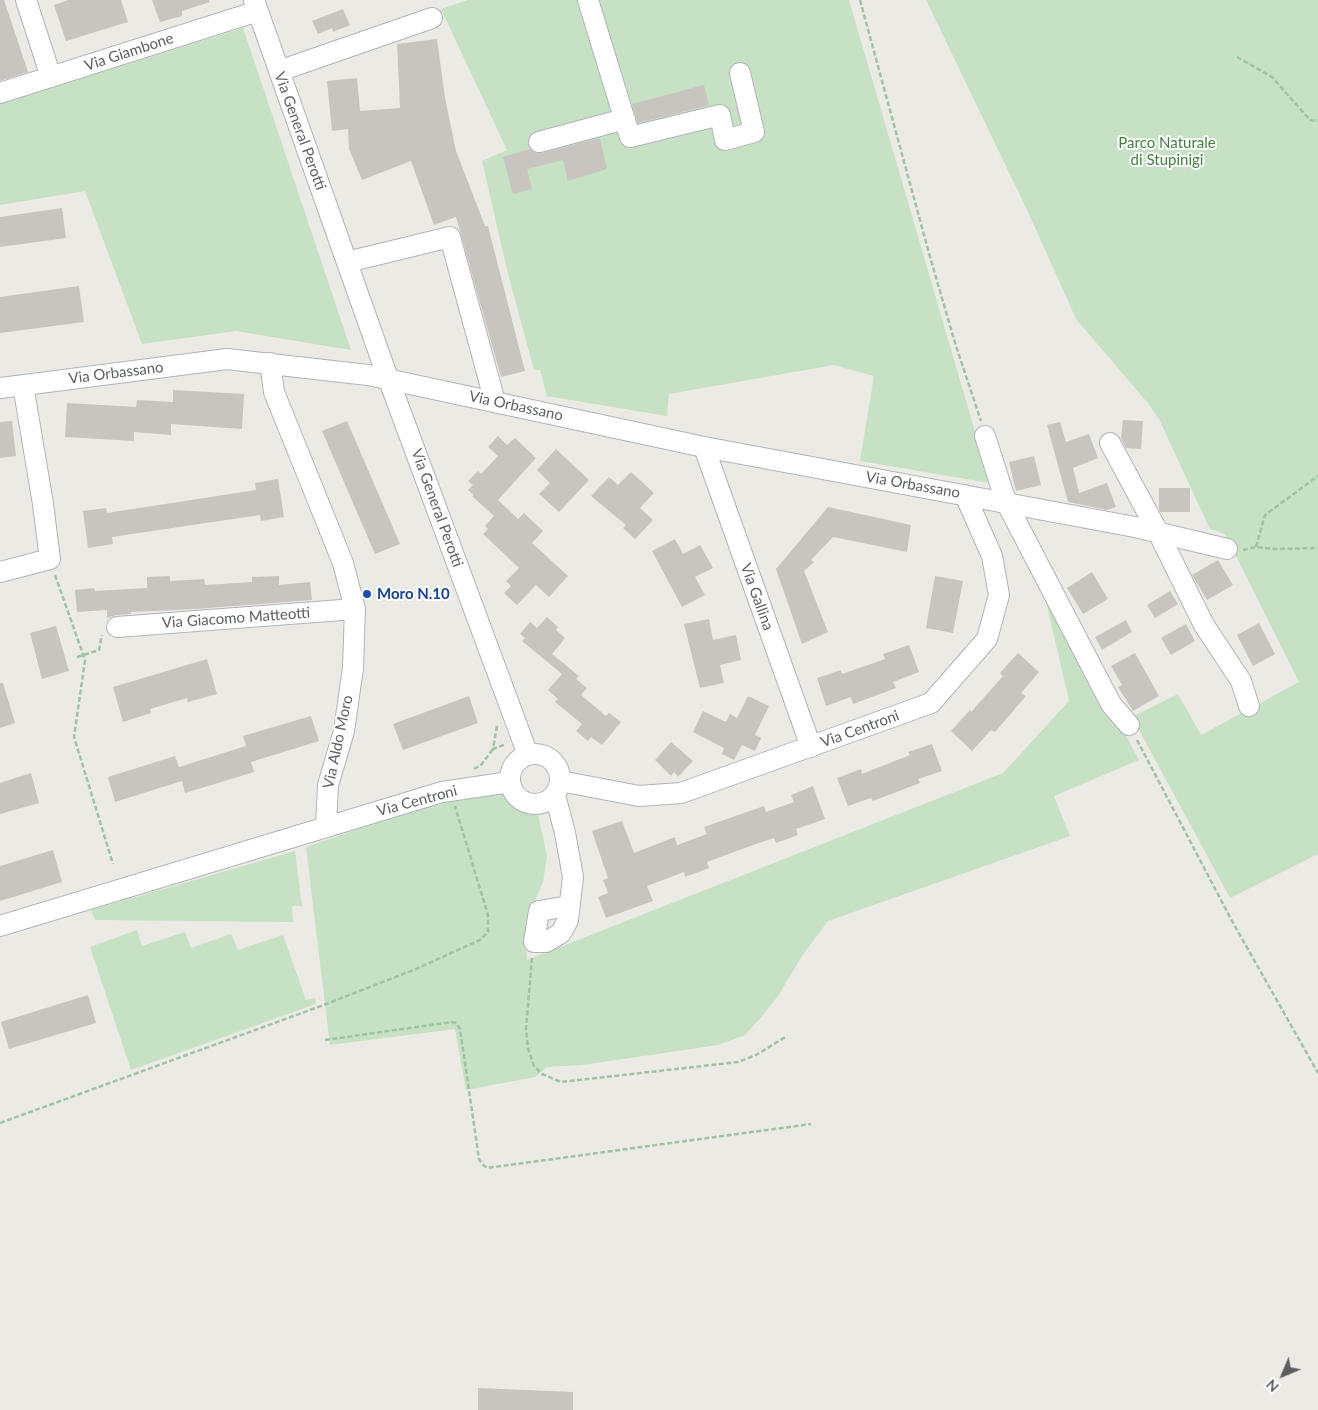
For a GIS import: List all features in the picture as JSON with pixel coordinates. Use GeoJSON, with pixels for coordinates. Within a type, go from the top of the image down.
{"type":"FeatureCollection","features":[{"type":"Feature","properties":{"kind":"street"},"geometry":{"type":"LineString","coordinates":[[26,0],[51,77]]}},
{"type":"Feature","properties":{"kind":"street"},"geometry":{"type":"LineString","coordinates":[[588,0],[630,137],[720,115],[725,140],[754,132],[740,73]]}},
{"type":"Feature","properties":{"kind":"street","name":"Via Giambone"},"geometry":{"type":"LineString","coordinates":[[0,93],[256,6]]}},
{"type":"Feature","properties":{"kind":"street","name":"Via General Perotti"},"geometry":{"type":"LineString","coordinates":[[256,6],[389,379],[528,755]]}},
{"type":"Feature","properties":{"kind":"street"},"geometry":{"type":"LineString","coordinates":[[279,70],[432,18]]}},
{"type":"Feature","properties":{"kind":"street"},"geometry":{"type":"LineString","coordinates":[[539,142],[625,119]]}},
{"type":"Feature","properties":{"kind":"street"},"geometry":{"type":"LineString","coordinates":[[347,262],[450,237],[495,402]]}},
{"type":"Feature","properties":{"kind":"street","name":"Via Orbassano"},"geometry":{"type":"LineString","coordinates":[[0,388],[227,359],[270,363],[389,379],[704,447],[1006,502],[1158,532],[1227,549]]}},
{"type":"Feature","properties":{"kind":"street","name":"Via Aldo Moro"},"geometry":{"type":"LineString","coordinates":[[270,363],[274,392],[343,563],[355,610],[353,668],[344,730],[328,786],[326,826]]}},
{"type":"Feature","properties":{"kind":"street"},"geometry":{"type":"LineString","coordinates":[[0,572],[50,559],[43,504],[23,385]]}},
{"type":"Feature","properties":{"kind":"street"},"geometry":{"type":"LineString","coordinates":[[985,436],[1006,502],[1111,704],[1129,725]]}},
{"type":"Feature","properties":{"kind":"street"},"geometry":{"type":"LineString","coordinates":[[1110,443],[1158,532],[1204,626],[1241,681],[1249,706]]}},
{"type":"Feature","properties":{"kind":"street","name":"Via Gallina"},"geometry":{"type":"LineString","coordinates":[[704,447],[811,747]]}},
{"type":"Feature","properties":{"kind":"street","name":"Via Centroni"},"geometry":{"type":"LineString","coordinates":[[558,788],[639,796],[681,794],[931,703],[987,639],[1000,595],[992,556],[965,495]]}},
{"type":"Feature","properties":{"kind":"street","name":"Via Giacomo Matteotti"},"geometry":{"type":"LineString","coordinates":[[117,627],[355,610]]}},
{"type":"Feature","properties":{"kind":"street"},"geometry":{"type":"LineString","coordinates":[[558,788],[543,804],[535,805],[524,802],[513,791],[510,773],[514,764],[532,754],[546,756],[555,763],[559,771],[558,788],[573,877],[568,920],[561,932],[546,942],[534,942],[539,912],[569,906]]}},
{"type":"Feature","properties":{"kind":"street","name":"Via Centroni"},"geometry":{"type":"LineString","coordinates":[[326,826],[450,790],[510,782]]}},
{"type":"Feature","properties":{"kind":"street"},"geometry":{"type":"LineString","coordinates":[[0,926],[326,826]]}},
{"type":"Feature","properties":{"kind":"path"},"geometry":{"type":"LineString","coordinates":[[860,0],[948,319],[985,436]]}},
{"type":"Feature","properties":{"kind":"path"},"geometry":{"type":"LineString","coordinates":[[1236,56],[1272,77],[1310,120],[1318,121]]}},
{"type":"Feature","properties":{"kind":"path"},"geometry":{"type":"LineString","coordinates":[[1256,547],[1265,515],[1318,476]]}},
{"type":"Feature","properties":{"kind":"path"},"geometry":{"type":"LineString","coordinates":[[1227,549],[1237,552],[1256,547],[1276,549],[1318,548]]}},
{"type":"Feature","properties":{"kind":"path"},"geometry":{"type":"LineString","coordinates":[[50,559],[84,654],[85,660],[74,737],[113,864]]}},
{"type":"Feature","properties":{"kind":"path"},"geometry":{"type":"LineString","coordinates":[[77,657],[99,650],[104,628],[117,627]]}},
{"type":"Feature","properties":{"kind":"path"},"geometry":{"type":"LineString","coordinates":[[1129,725],[1232,922],[1318,1073]]}},
{"type":"Feature","properties":{"kind":"path"},"geometry":{"type":"LineString","coordinates":[[474,770],[481,765],[493,748]]}},
{"type":"Feature","properties":{"kind":"path"},"geometry":{"type":"LineString","coordinates":[[0,1123],[321,1006],[480,940],[488,932],[488,915],[450,790]]}},
{"type":"Feature","properties":{"kind":"path"},"geometry":{"type":"LineString","coordinates":[[534,942],[526,1029],[528,1048],[534,1066],[542,1074],[561,1082],[738,1062],[756,1055],[787,1036]]}},
{"type":"Feature","properties":{"kind":"path"},"geometry":{"type":"LineString","coordinates":[[325,1040],[452,1022],[456,1023],[460,1029],[479,1159],[487,1168],[811,1124]]}},
{"type":"Feature","properties":{"kind":"green space"},"geometry":{"type":"Polygon","coordinates":[[[468,0],[849,0],[990,483],[860,461],[874,376],[834,365],[669,394],[667,416],[547,396],[540,370],[534,370],[508,274],[482,161],[507,150],[441,9],[468,0]]]}},
{"type":"Feature","properties":{"kind":"green space","name":"Parco Naturale di Stupinigi"},"geometry":{"type":"Polygon","coordinates":[[[926,0],[1318,0],[1318,854],[1230,898],[1132,717],[1178,694],[1201,735],[1299,682],[1225,534],[1210,529],[1159,419],[1147,402],[1076,319],[1029,214],[926,0]]]}},
{"type":"Feature","properties":{"kind":"green space"},"geometry":{"type":"Polygon","coordinates":[[[243,28],[351,350],[236,331],[142,344],[85,191],[0,205],[0,104],[243,28]]]}},
{"type":"Feature","properties":{"kind":"green space"},"geometry":{"type":"Polygon","coordinates":[[[1040,575],[1139,760],[1054,796],[1070,836],[828,921],[802,956],[778,996],[763,1015],[745,1035],[718,1045],[582,1065],[547,1067],[535,1077],[466,1090],[455,1029],[330,1045],[306,847],[455,796],[505,793],[521,811],[530,815],[538,815],[547,856],[543,882],[525,925],[527,960],[1003,773],[1069,701],[1040,575]]]}},
{"type":"Feature","properties":{"kind":"green space"},"geometry":{"type":"Polygon","coordinates":[[[295,851],[302,906],[292,906],[293,922],[95,920],[91,910],[295,851]]]}},
{"type":"Feature","properties":{"kind":"green space"},"geometry":{"type":"Polygon","coordinates":[[[137,930],[142,946],[185,932],[191,948],[231,934],[238,950],[283,935],[306,1000],[315,998],[316,1004],[131,1070],[90,947],[137,930]]]}},
{"type":"Feature","properties":{"kind":"building"},"geometry":{"type":"Polygon","coordinates":[[[0,0],[4,0],[28,72],[0,81],[0,0]]]}},
{"type":"Feature","properties":{"kind":"building"},"geometry":{"type":"Polygon","coordinates":[[[68,0],[121,0],[128,22],[66,41],[54,5],[68,0]]]}},
{"type":"Feature","properties":{"kind":"building"},"geometry":{"type":"Polygon","coordinates":[[[152,0],[209,0],[210,2],[182,11],[182,16],[160,22],[152,0]]]}},
{"type":"Feature","properties":{"kind":"building"},"geometry":{"type":"Polygon","coordinates":[[[343,9],[350,25],[333,32],[332,28],[318,34],[312,21],[343,9]]]}},
{"type":"Feature","properties":{"kind":"building"},"geometry":{"type":"Polygon","coordinates":[[[437,39],[445,98],[456,151],[485,226],[488,226],[525,371],[501,377],[456,217],[434,225],[411,161],[362,180],[349,149],[348,129],[332,131],[327,81],[357,78],[360,111],[400,108],[397,44],[437,39]]]}},
{"type":"Feature","properties":{"kind":"building"},"geometry":{"type":"Polygon","coordinates":[[[704,85],[709,105],[638,123],[632,104],[704,85]]]}},
{"type":"Feature","properties":{"kind":"building"},"geometry":{"type":"Polygon","coordinates":[[[600,138],[607,169],[568,181],[563,160],[527,169],[532,189],[513,194],[503,157],[530,149],[535,153],[542,153],[600,138]]]}},
{"type":"Feature","properties":{"kind":"building"},"geometry":{"type":"Polygon","coordinates":[[[62,208],[66,238],[0,247],[0,217],[62,208]]]}},
{"type":"Feature","properties":{"kind":"building"},"geometry":{"type":"Polygon","coordinates":[[[79,286],[84,322],[0,333],[0,297],[79,286]]]}},
{"type":"Feature","properties":{"kind":"building"},"geometry":{"type":"Polygon","coordinates":[[[173,390],[244,394],[242,429],[171,424],[171,435],[134,432],[134,441],[65,437],[67,403],[136,407],[137,400],[173,402],[173,390]]]}},
{"type":"Feature","properties":{"kind":"building"},"geometry":{"type":"Polygon","coordinates":[[[1123,420],[1143,421],[1141,449],[1126,448],[1121,438],[1123,420]]]}},
{"type":"Feature","properties":{"kind":"building"},"geometry":{"type":"Polygon","coordinates":[[[12,421],[16,456],[0,458],[0,422],[12,421]]]}},
{"type":"Feature","properties":{"kind":"building"},"geometry":{"type":"Polygon","coordinates":[[[347,421],[400,544],[375,554],[322,431],[347,421]]]}},
{"type":"Feature","properties":{"kind":"building"},"geometry":{"type":"Polygon","coordinates":[[[1060,422],[1066,442],[1089,434],[1098,458],[1073,468],[1079,493],[1107,483],[1116,507],[1107,510],[1068,502],[1047,425],[1060,422]]]}},
{"type":"Feature","properties":{"kind":"building"},"geometry":{"type":"Polygon","coordinates":[[[498,436],[507,445],[515,438],[536,458],[498,500],[518,519],[524,513],[543,531],[532,543],[568,576],[549,597],[536,585],[517,605],[504,593],[511,586],[506,581],[519,568],[483,534],[488,529],[485,526],[494,516],[468,490],[473,485],[468,481],[478,471],[481,474],[498,456],[488,447],[498,436]]]}},
{"type":"Feature","properties":{"kind":"building"},"geometry":{"type":"Polygon","coordinates":[[[556,449],[589,480],[559,512],[539,494],[550,483],[537,470],[556,449]]]}},
{"type":"Feature","properties":{"kind":"building"},"geometry":{"type":"Polygon","coordinates":[[[1034,456],[1041,485],[1016,491],[1009,462],[1034,456]]]}},
{"type":"Feature","properties":{"kind":"building"},"geometry":{"type":"Polygon","coordinates":[[[631,472],[654,493],[640,508],[653,520],[635,539],[623,528],[626,525],[591,496],[609,477],[618,485],[631,472]]]}},
{"type":"Feature","properties":{"kind":"building"},"geometry":{"type":"Polygon","coordinates":[[[278,479],[284,517],[261,521],[260,515],[112,537],[113,544],[88,548],[83,511],[106,508],[107,513],[256,490],[255,483],[278,479]]]}},
{"type":"Feature","properties":{"kind":"building"},"geometry":{"type":"Polygon","coordinates":[[[1159,488],[1190,488],[1190,512],[1160,512],[1159,488]]]}},
{"type":"Feature","properties":{"kind":"building"},"geometry":{"type":"Polygon","coordinates":[[[828,507],[911,525],[907,552],[833,537],[811,560],[814,562],[804,571],[828,632],[802,644],[776,569],[828,507]]]}},
{"type":"Feature","properties":{"kind":"building"},"geometry":{"type":"Polygon","coordinates":[[[675,539],[683,554],[700,545],[713,568],[695,577],[705,595],[682,607],[652,551],[675,539]]]}},
{"type":"Feature","properties":{"kind":"building"},"geometry":{"type":"Polygon","coordinates":[[[1218,560],[1233,585],[1207,600],[1192,575],[1218,560]]]}},
{"type":"Feature","properties":{"kind":"building"},"geometry":{"type":"Polygon","coordinates":[[[1092,572],[1108,599],[1083,614],[1067,588],[1092,572]]]}},
{"type":"Feature","properties":{"kind":"building"},"geometry":{"type":"Polygon","coordinates":[[[170,576],[170,581],[204,579],[205,585],[252,582],[252,577],[279,576],[279,585],[310,582],[312,600],[131,612],[131,614],[107,618],[107,610],[77,612],[75,590],[94,588],[95,591],[147,588],[147,577],[170,576]]]}},
{"type":"Feature","properties":{"kind":"building"},"geometry":{"type":"Polygon","coordinates":[[[935,576],[963,581],[953,633],[926,628],[935,576]]]}},
{"type":"Feature","properties":{"kind":"building"},"geometry":{"type":"Polygon","coordinates":[[[1170,591],[1178,604],[1155,618],[1147,605],[1170,591]]]}},
{"type":"Feature","properties":{"kind":"building"},"geometry":{"type":"Polygon","coordinates":[[[547,617],[558,627],[556,630],[565,638],[552,654],[579,676],[576,679],[587,688],[581,695],[606,716],[609,713],[621,722],[602,745],[591,737],[588,741],[576,731],[582,724],[555,702],[558,699],[548,690],[562,674],[522,641],[525,638],[520,634],[530,622],[537,628],[547,617]]]}},
{"type":"Feature","properties":{"kind":"building"},"geometry":{"type":"Polygon","coordinates":[[[709,619],[713,640],[736,635],[741,660],[720,665],[724,683],[700,688],[684,624],[709,619]]]}},
{"type":"Feature","properties":{"kind":"building"},"geometry":{"type":"Polygon","coordinates":[[[1126,620],[1132,632],[1102,650],[1095,637],[1126,620]]]}},
{"type":"Feature","properties":{"kind":"building"},"geometry":{"type":"Polygon","coordinates":[[[1259,623],[1275,654],[1253,666],[1237,635],[1259,623]]]}},
{"type":"Feature","properties":{"kind":"building"},"geometry":{"type":"Polygon","coordinates":[[[1186,624],[1195,641],[1171,655],[1161,638],[1186,624]]]}},
{"type":"Feature","properties":{"kind":"building"},"geometry":{"type":"Polygon","coordinates":[[[56,626],[69,671],[42,679],[30,633],[56,626]]]}},
{"type":"Feature","properties":{"kind":"building"},"geometry":{"type":"Polygon","coordinates":[[[909,645],[919,672],[893,682],[896,688],[853,704],[851,697],[826,706],[817,678],[841,670],[842,674],[885,659],[883,654],[909,645]]]}},
{"type":"Feature","properties":{"kind":"building"},"geometry":{"type":"Polygon","coordinates":[[[1018,653],[1039,672],[1021,693],[1026,696],[995,732],[991,730],[972,751],[951,731],[1003,676],[1000,673],[1018,653]]]}},
{"type":"Feature","properties":{"kind":"building"},"geometry":{"type":"Polygon","coordinates":[[[1135,653],[1159,696],[1133,711],[1118,687],[1122,685],[1111,666],[1135,653]]]}},
{"type":"Feature","properties":{"kind":"building"},"geometry":{"type":"Polygon","coordinates":[[[207,659],[217,694],[188,702],[187,698],[150,709],[151,713],[123,722],[113,687],[207,659]]]}},
{"type":"Feature","properties":{"kind":"building"},"geometry":{"type":"Polygon","coordinates":[[[0,683],[3,683],[15,723],[0,728],[0,683]]]}},
{"type":"Feature","properties":{"kind":"building"},"geometry":{"type":"Polygon","coordinates":[[[469,696],[478,723],[403,750],[393,724],[469,696]]]}},
{"type":"Feature","properties":{"kind":"building"},"geometry":{"type":"Polygon","coordinates":[[[748,696],[769,706],[755,735],[761,738],[755,751],[742,745],[734,760],[722,754],[724,748],[693,732],[703,711],[726,722],[730,714],[737,718],[748,696]]]}},
{"type":"Feature","properties":{"kind":"building"},"geometry":{"type":"Polygon","coordinates":[[[311,716],[319,741],[251,762],[254,772],[185,793],[182,781],[115,802],[108,777],[175,756],[179,767],[246,746],[243,736],[311,716]]]}},
{"type":"Feature","properties":{"kind":"building"},"geometry":{"type":"Polygon","coordinates":[[[671,742],[693,761],[678,777],[674,772],[671,776],[655,760],[671,742]]]}},
{"type":"Feature","properties":{"kind":"building"},"geometry":{"type":"Polygon","coordinates":[[[932,744],[942,771],[918,779],[920,783],[873,801],[871,798],[848,806],[837,778],[861,769],[862,774],[910,755],[908,752],[932,744]]]}},
{"type":"Feature","properties":{"kind":"building"},"geometry":{"type":"Polygon","coordinates":[[[31,773],[39,803],[0,814],[0,783],[31,773]]]}},
{"type":"Feature","properties":{"kind":"building"},"geometry":{"type":"Polygon","coordinates":[[[813,786],[825,819],[796,829],[798,835],[776,843],[774,838],[753,845],[707,862],[709,868],[685,877],[684,872],[647,886],[653,901],[606,918],[598,897],[608,893],[603,880],[608,878],[592,831],[622,821],[634,853],[675,837],[677,845],[707,834],[704,827],[764,806],[766,812],[794,802],[791,795],[813,786]]]}},
{"type":"Feature","properties":{"kind":"building"},"geometry":{"type":"Polygon","coordinates":[[[53,850],[62,882],[0,901],[0,866],[53,850]]]}},
{"type":"Feature","properties":{"kind":"building"},"geometry":{"type":"Polygon","coordinates":[[[88,995],[96,1023],[9,1049],[1,1022],[88,995]]]}},
{"type":"Feature","properties":{"kind":"building"},"geometry":{"type":"Polygon","coordinates":[[[478,1388],[573,1392],[573,1410],[478,1410],[478,1388]]]}},
{"type":"Feature","properties":{"kind":"place","name":"Moro N.10"},"geometry":{"type":"Point","coordinates":[367,594]}}]}
